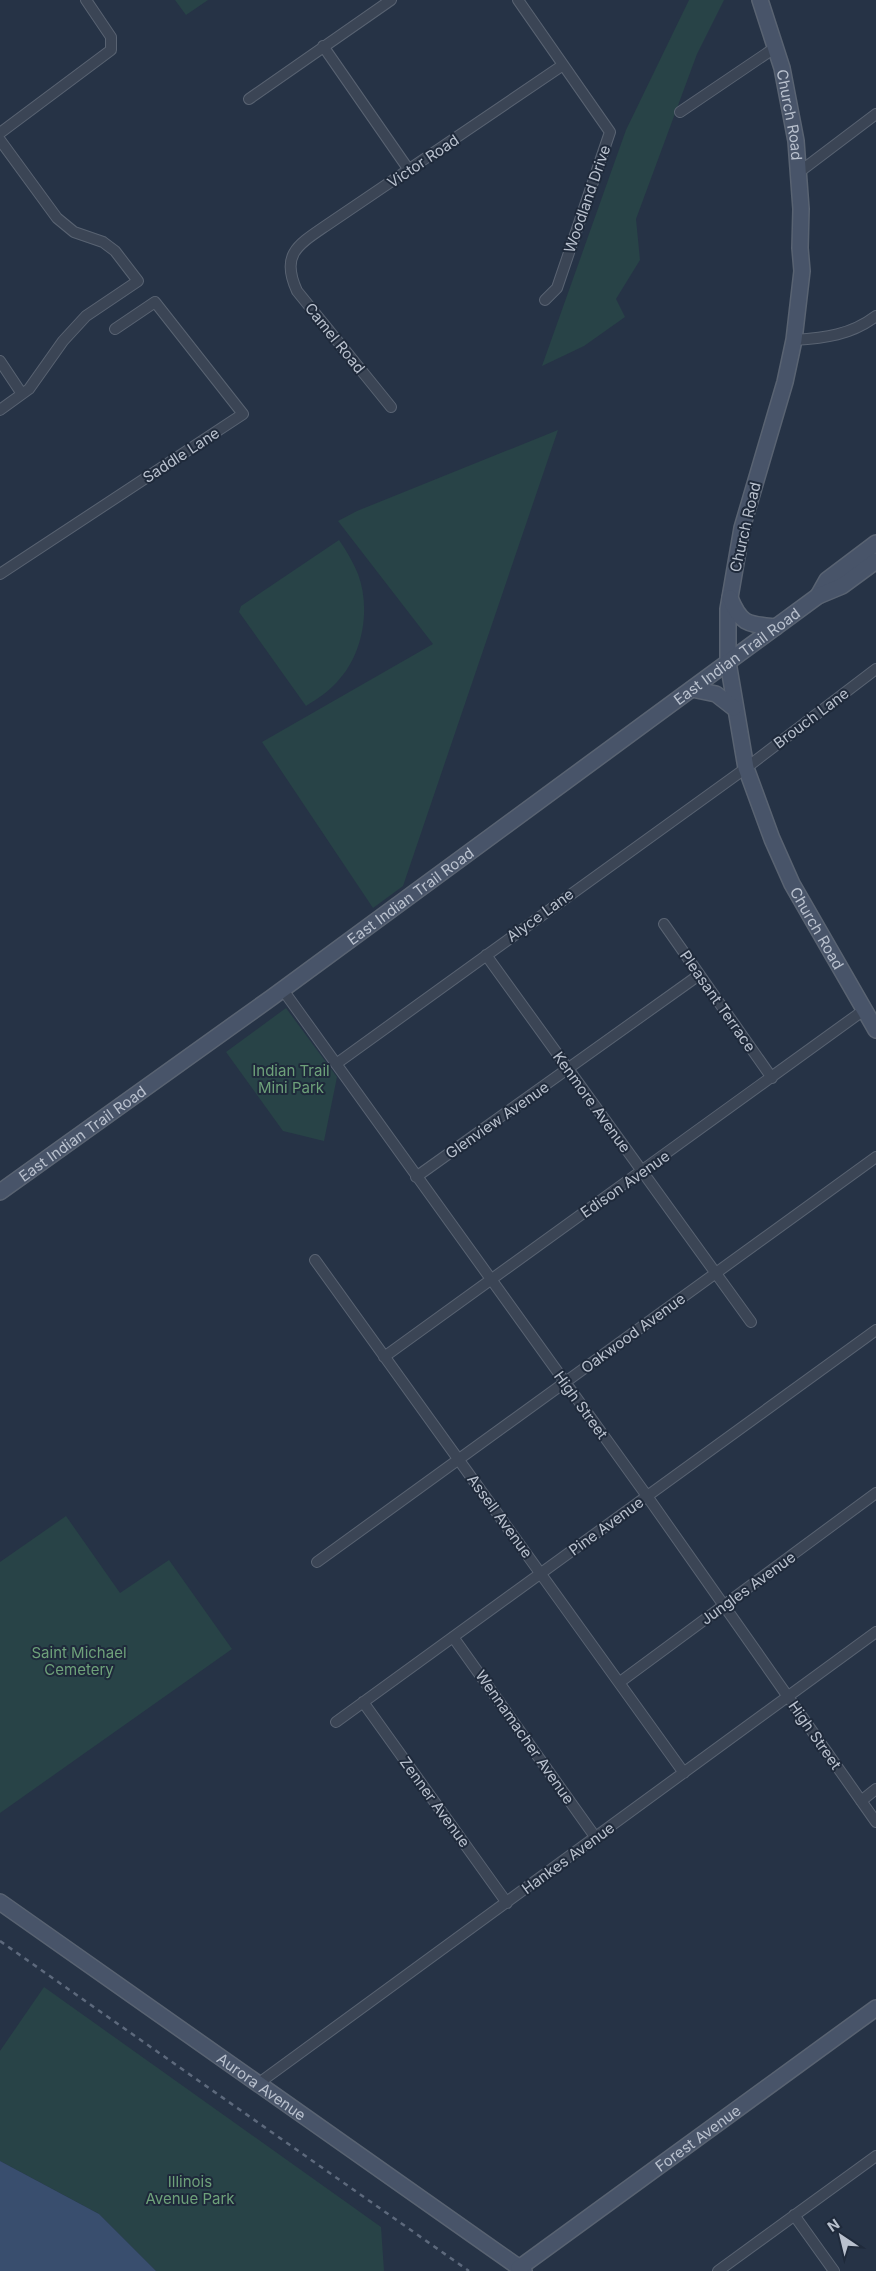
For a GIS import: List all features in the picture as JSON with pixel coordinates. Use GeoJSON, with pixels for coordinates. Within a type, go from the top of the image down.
{"type":"FeatureCollection","features":[{"type":"Feature","properties":{"kind":"main road","name":"Church Road"},"geometry":{"type":"LineString","coordinates":[[760,0],[776,47],[787,88],[796,141],[802,271],[794,340],[784,382],[742,528],[728,609],[728,662],[734,708],[746,768],[772,839],[792,884],[876,1030]]}},
{"type":"Feature","properties":{"kind":"main road","name":"East Indian Trail Road"},"geometry":{"type":"LineString","coordinates":[[818,596],[827,580],[876,543]]}},
{"type":"Feature","properties":{"kind":"main road","name":"East Indian Trail Road"},"geometry":{"type":"LineString","coordinates":[[0,1192],[282,990],[776,626],[818,596],[842,586],[876,561]]}},
{"type":"Feature","properties":{"kind":"main road"},"geometry":{"type":"LineString","coordinates":[[730,597],[736,613],[742,620],[750,624],[776,626]]}},
{"type":"Feature","properties":{"kind":"main road"},"geometry":{"type":"LineString","coordinates":[[692,689],[716,694],[734,708]]}},
{"type":"Feature","properties":{"kind":"main road","name":"Aurora Avenue"},"geometry":{"type":"LineString","coordinates":[[0,1902],[522,2269]]}},
{"type":"Feature","properties":{"kind":"main road","name":"Forest Avenue"},"geometry":{"type":"LineString","coordinates":[[522,2269],[876,2008]]}},
{"type":"Feature","properties":{"kind":"street"},"geometry":{"type":"LineString","coordinates":[[0,133],[111,50],[111,37],[86,0]]}},
{"type":"Feature","properties":{"kind":"street"},"geometry":{"type":"LineString","coordinates":[[249,99],[391,0]]}},
{"type":"Feature","properties":{"kind":"street","name":"Woodland Drive"},"geometry":{"type":"LineString","coordinates":[[518,0],[610,132],[557,288],[545,300]]}},
{"type":"Feature","properties":{"kind":"street"},"geometry":{"type":"LineString","coordinates":[[323,46],[409,170]]}},
{"type":"Feature","properties":{"kind":"street"},"geometry":{"type":"LineString","coordinates":[[680,112],[776,47]]}},
{"type":"Feature","properties":{"kind":"street","name":"Victor Road"},"geometry":{"type":"LineString","coordinates":[[290,263],[295,250],[304,241],[563,65]]}},
{"type":"Feature","properties":{"kind":"street"},"geometry":{"type":"LineString","coordinates":[[798,173],[876,114]]}},
{"type":"Feature","properties":{"kind":"street"},"geometry":{"type":"LineString","coordinates":[[0,140],[56,218],[74,232],[103,242],[115,251],[138,281],[96,308],[76,325],[34,384],[0,410]]}},
{"type":"Feature","properties":{"kind":"street","name":"Camel Road"},"geometry":{"type":"LineString","coordinates":[[290,263],[291,279],[297,291],[391,407]]}},
{"type":"Feature","properties":{"kind":"street","name":"Saddle Lane"},"geometry":{"type":"LineString","coordinates":[[0,574],[243,414],[155,302],[114,329]]}},
{"type":"Feature","properties":{"kind":"street"},"geometry":{"type":"LineString","coordinates":[[794,340],[828,338],[849,332],[876,316]]}},
{"type":"Feature","properties":{"kind":"street"},"geometry":{"type":"LineString","coordinates":[[0,361],[22,394]]}},
{"type":"Feature","properties":{"kind":"street","name":"Brouch Lane"},"geometry":{"type":"LineString","coordinates":[[746,768],[876,668]]}},
{"type":"Feature","properties":{"kind":"street","name":"Alyce Lane"},"geometry":{"type":"LineString","coordinates":[[336,1064],[746,768]]}},
{"type":"Feature","properties":{"kind":"street","name":"Pleasant Terrace"},"geometry":{"type":"LineString","coordinates":[[664,924],[772,1078]]}},
{"type":"Feature","properties":{"kind":"street","name":"Kenmore Avenue"},"geometry":{"type":"LineString","coordinates":[[486,955],[751,1322]]}},
{"type":"Feature","properties":{"kind":"street","name":"Glenview Avenue"},"geometry":{"type":"LineString","coordinates":[[416,1177],[699,975]]}},
{"type":"Feature","properties":{"kind":"street","name":"High Street"},"geometry":{"type":"LineString","coordinates":[[282,990],[647,1496],[876,1822]]}},
{"type":"Feature","properties":{"kind":"street","name":"Edison Avenue"},"geometry":{"type":"LineString","coordinates":[[384,1357],[643,1172],[864,1010]]}},
{"type":"Feature","properties":{"kind":"street","name":"Oakwood Avenue"},"geometry":{"type":"LineString","coordinates":[[317,1562],[876,1157]]}},
{"type":"Feature","properties":{"kind":"street","name":"Assell Avenue"},"geometry":{"type":"LineString","coordinates":[[315,1260],[684,1773]]}},
{"type":"Feature","properties":{"kind":"street","name":"Pine Avenue"},"geometry":{"type":"LineString","coordinates":[[336,1722],[876,1330]]}},
{"type":"Feature","properties":{"kind":"street","name":"Jungles Avenue"},"geometry":{"type":"LineString","coordinates":[[620,1682],[876,1493]]}},
{"type":"Feature","properties":{"kind":"street","name":"Hankes Avenue"},"geometry":{"type":"LineString","coordinates":[[259,2083],[876,1632]]}},
{"type":"Feature","properties":{"kind":"street","name":"Wennamacher Avenue"},"geometry":{"type":"LineString","coordinates":[[453,1637],[596,1838]]}},
{"type":"Feature","properties":{"kind":"street","name":"Zenner Avenue"},"geometry":{"type":"LineString","coordinates":[[363,1702],[507,1903]]}},
{"type":"Feature","properties":{"kind":"street"},"geometry":{"type":"LineString","coordinates":[[861,1800],[876,1789]]}},
{"type":"Feature","properties":{"kind":"street"},"geometry":{"type":"LineString","coordinates":[[718,2271],[876,2156]]}},
{"type":"Feature","properties":{"kind":"street"},"geometry":{"type":"LineString","coordinates":[[794,2216],[834,2271]]}},
{"type":"Feature","properties":{"kind":"green space"},"geometry":{"type":"Polygon","coordinates":[[[175,0],[208,0],[186,15],[175,0]]]}},
{"type":"Feature","properties":{"kind":"green space"},"geometry":{"type":"Polygon","coordinates":[[[689,0],[724,0],[697,54],[636,219],[640,260],[616,299],[625,317],[584,346],[542,366],[626,130],[689,0]]]}},
{"type":"Feature","properties":{"kind":"green space"},"geometry":{"type":"Polygon","coordinates":[[[558,430],[403,886],[373,908],[262,742],[433,644],[338,521],[357,511],[558,430]]]}},
{"type":"Feature","properties":{"kind":"green space"},"geometry":{"type":"Polygon","coordinates":[[[339,540],[354,565],[362,588],[364,616],[362,631],[353,659],[346,671],[330,689],[306,706],[239,612],[241,606],[339,540]]]}},
{"type":"Feature","properties":{"kind":"green space","name":"Indian Trail Mini Park"},"geometry":{"type":"Polygon","coordinates":[[[286,1008],[337,1077],[324,1141],[283,1131],[226,1052],[286,1008]]]}},
{"type":"Feature","properties":{"kind":"green space","name":"Saint Michael Cemetery"},"geometry":{"type":"Polygon","coordinates":[[[66,1516],[120,1593],[169,1560],[232,1649],[0,1813],[0,1562],[66,1516]]]}},
{"type":"Feature","properties":{"kind":"green space","name":"Illinois Avenue Park"},"geometry":{"type":"Polygon","coordinates":[[[44,1987],[381,2227],[384,2271],[156,2271],[99,2214],[0,2161],[0,2051],[44,1987]]]}},
{"type":"Feature","properties":{"kind":"water"},"geometry":{"type":"Polygon","coordinates":[[[0,2161],[99,2214],[156,2271],[0,2271],[0,2161]]]}},
{"type":"Feature","properties":{"kind":"railway"},"geometry":{"type":"LineString","coordinates":[[0,1941],[469,2271]]}}]}
